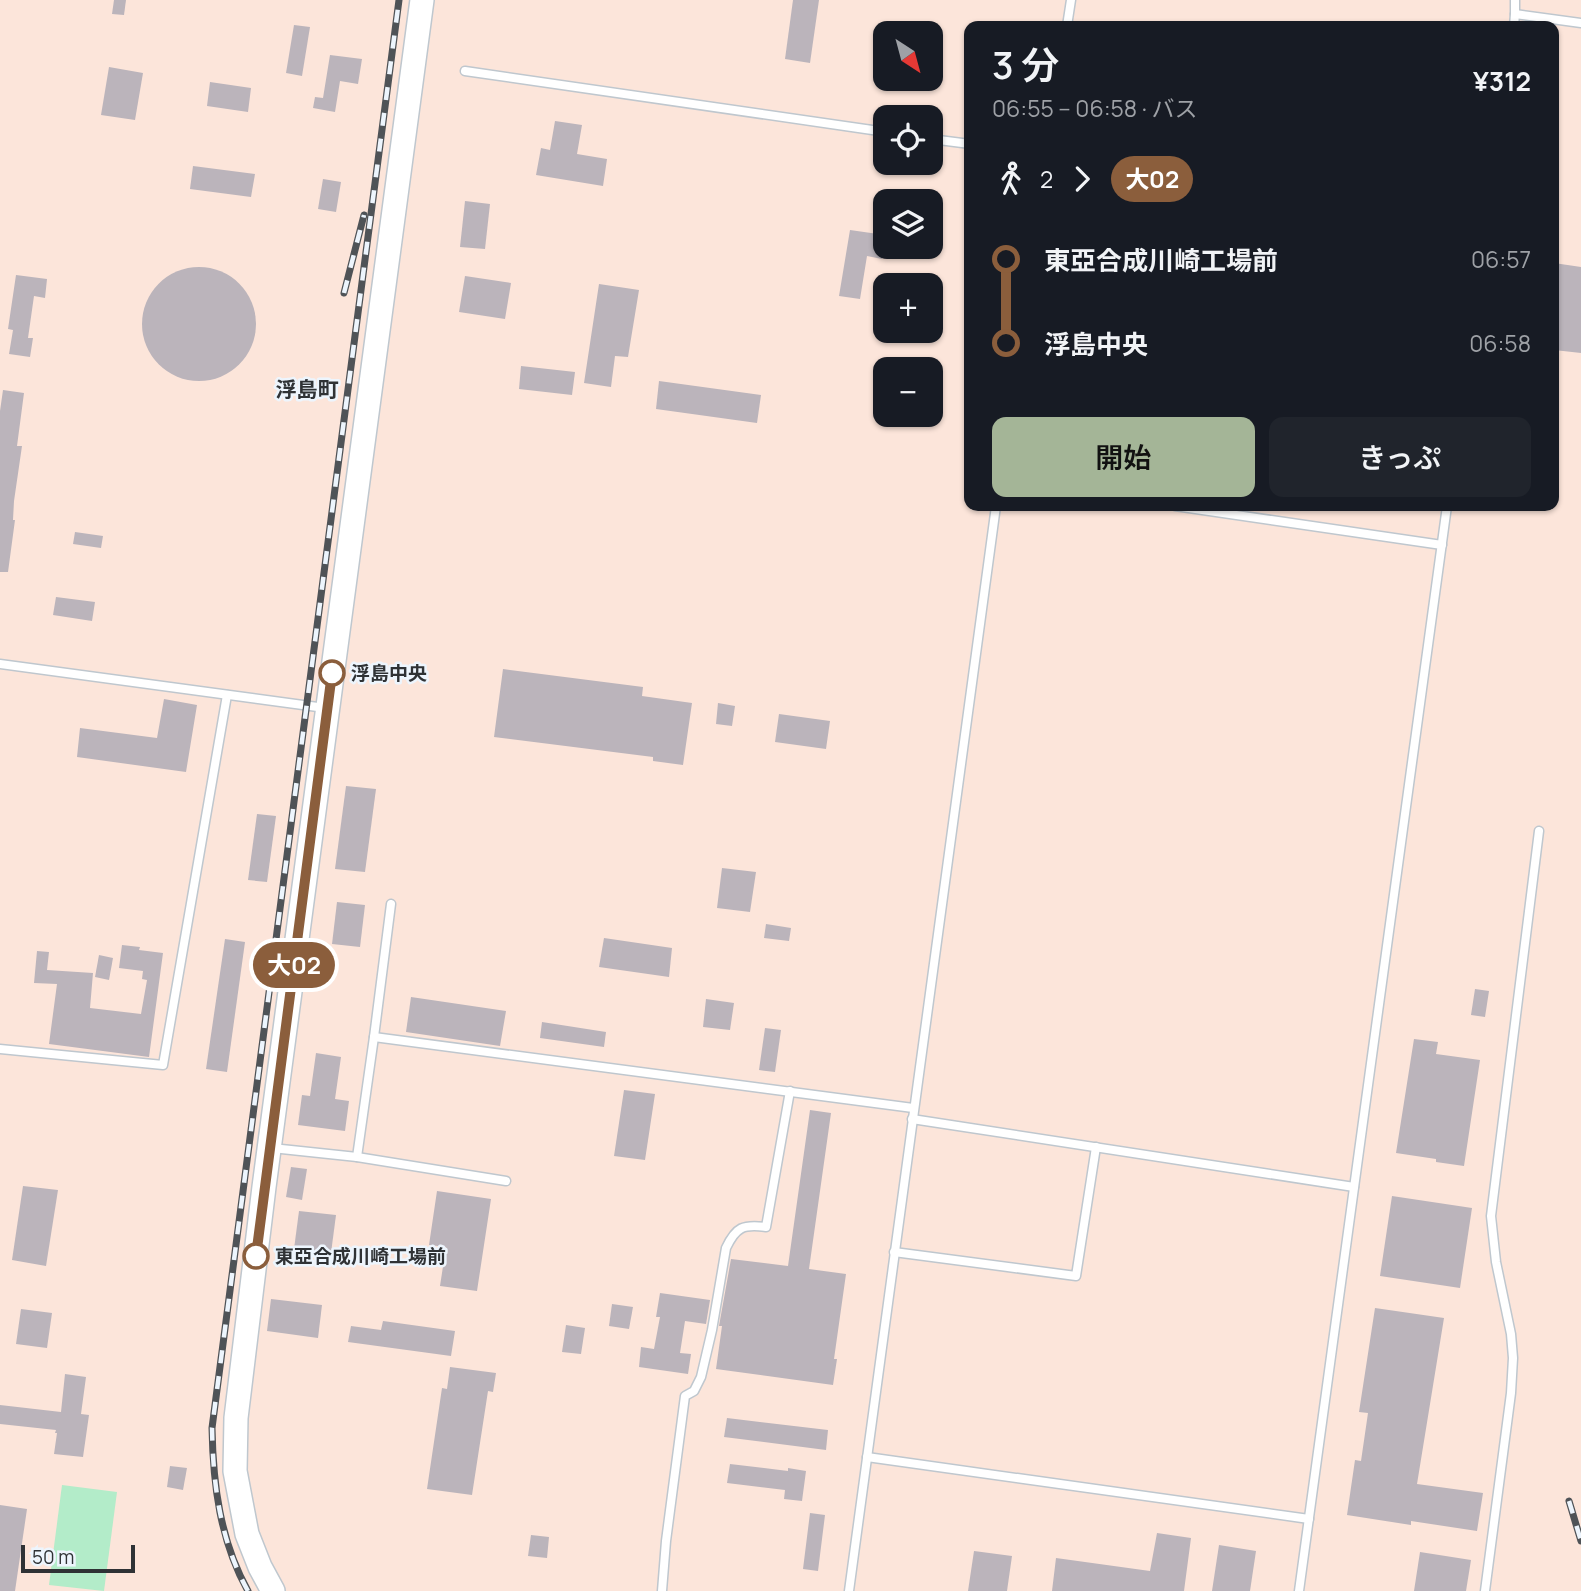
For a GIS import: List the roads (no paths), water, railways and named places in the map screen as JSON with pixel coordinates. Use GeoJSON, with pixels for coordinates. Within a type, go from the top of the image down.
{"type":"FeatureCollection","features":[{"type":"Feature","properties":{"kind":"street"},"geometry":{"type":"LineString","coordinates":[[273,1591],[247,1534],[234,1471],[236,1418],[422,0]]}},
{"type":"Feature","properties":{"kind":"lane"},"geometry":{"type":"LineString","coordinates":[[1068,21],[1071,0]]}},
{"type":"Feature","properties":{"kind":"lane"},"geometry":{"type":"LineString","coordinates":[[1514,21],[1515,0]]}},
{"type":"Feature","properties":{"kind":"lane"},"geometry":{"type":"LineString","coordinates":[[1515,15],[1581,23]]}},
{"type":"Feature","properties":{"kind":"lane"},"geometry":{"type":"LineString","coordinates":[[465,71],[873,130]]}},
{"type":"Feature","properties":{"kind":"lane"},"geometry":{"type":"LineString","coordinates":[[943,141],[964,143]]}},
{"type":"Feature","properties":{"kind":"lane"},"geometry":{"type":"LineString","coordinates":[[849,1591],[995,511]]}},
{"type":"Feature","properties":{"kind":"lane"},"geometry":{"type":"LineString","coordinates":[[1209,511],[1442,545]]}},
{"type":"Feature","properties":{"kind":"lane"},"geometry":{"type":"LineString","coordinates":[[1299,1591],[1446,511]]}},
{"type":"Feature","properties":{"kind":"lane"},"geometry":{"type":"LineString","coordinates":[[0,664],[328,708]]}},
{"type":"Feature","properties":{"kind":"lane"},"geometry":{"type":"LineString","coordinates":[[0,1049],[163,1065],[227,695]]}},
{"type":"Feature","properties":{"kind":"lane"},"geometry":{"type":"LineString","coordinates":[[1485,1591],[1511,1393],[1513,1358],[1511,1334],[1496,1262],[1491,1216],[1539,831]]}},
{"type":"Feature","properties":{"kind":"lane"},"geometry":{"type":"LineString","coordinates":[[357,1157],[391,904]]}},
{"type":"Feature","properties":{"kind":"lane"},"geometry":{"type":"LineString","coordinates":[[374,1037],[913,1108]]}},
{"type":"Feature","properties":{"kind":"lane"},"geometry":{"type":"LineString","coordinates":[[662,1591],[685,1396],[694,1391],[701,1377],[726,1248],[731,1237],[738,1229],[751,1225],[766,1227],[790,1091]]}},
{"type":"Feature","properties":{"kind":"lane"},"geometry":{"type":"LineString","coordinates":[[912,1119],[1354,1187]]}},
{"type":"Feature","properties":{"kind":"lane"},"geometry":{"type":"LineString","coordinates":[[270,1147],[357,1157],[506,1181]]}},
{"type":"Feature","properties":{"kind":"lane"},"geometry":{"type":"LineString","coordinates":[[894,1252],[1076,1276],[1096,1147]]}},
{"type":"Feature","properties":{"kind":"lane"},"geometry":{"type":"LineString","coordinates":[[867,1457],[1309,1519]]}},
{"type":"Feature","properties":{"kind":"railway"},"geometry":{"type":"LineString","coordinates":[[248,1591],[238,1572],[220,1512],[212,1428],[399,0]]}},
{"type":"Feature","properties":{"kind":"railway"},"geometry":{"type":"LineString","coordinates":[[344,293],[364,215]]}},
{"type":"Feature","properties":{"kind":"railway"},"geometry":{"type":"LineString","coordinates":[[1569,1501],[1581,1541]]}},
{"type":"Feature","properties":{"kind":"place","name":"浮島中央"},"geometry":{"type":"Point","coordinates":[332,673]}},
{"type":"Feature","properties":{"kind":"place","name":"東亞合成川崎工場前"},"geometry":{"type":"Point","coordinates":[256,1256]}},
{"type":"Feature","properties":{"kind":"district","name":"浮島町"},"geometry":{"type":"Point","coordinates":[307,390]}}]}
